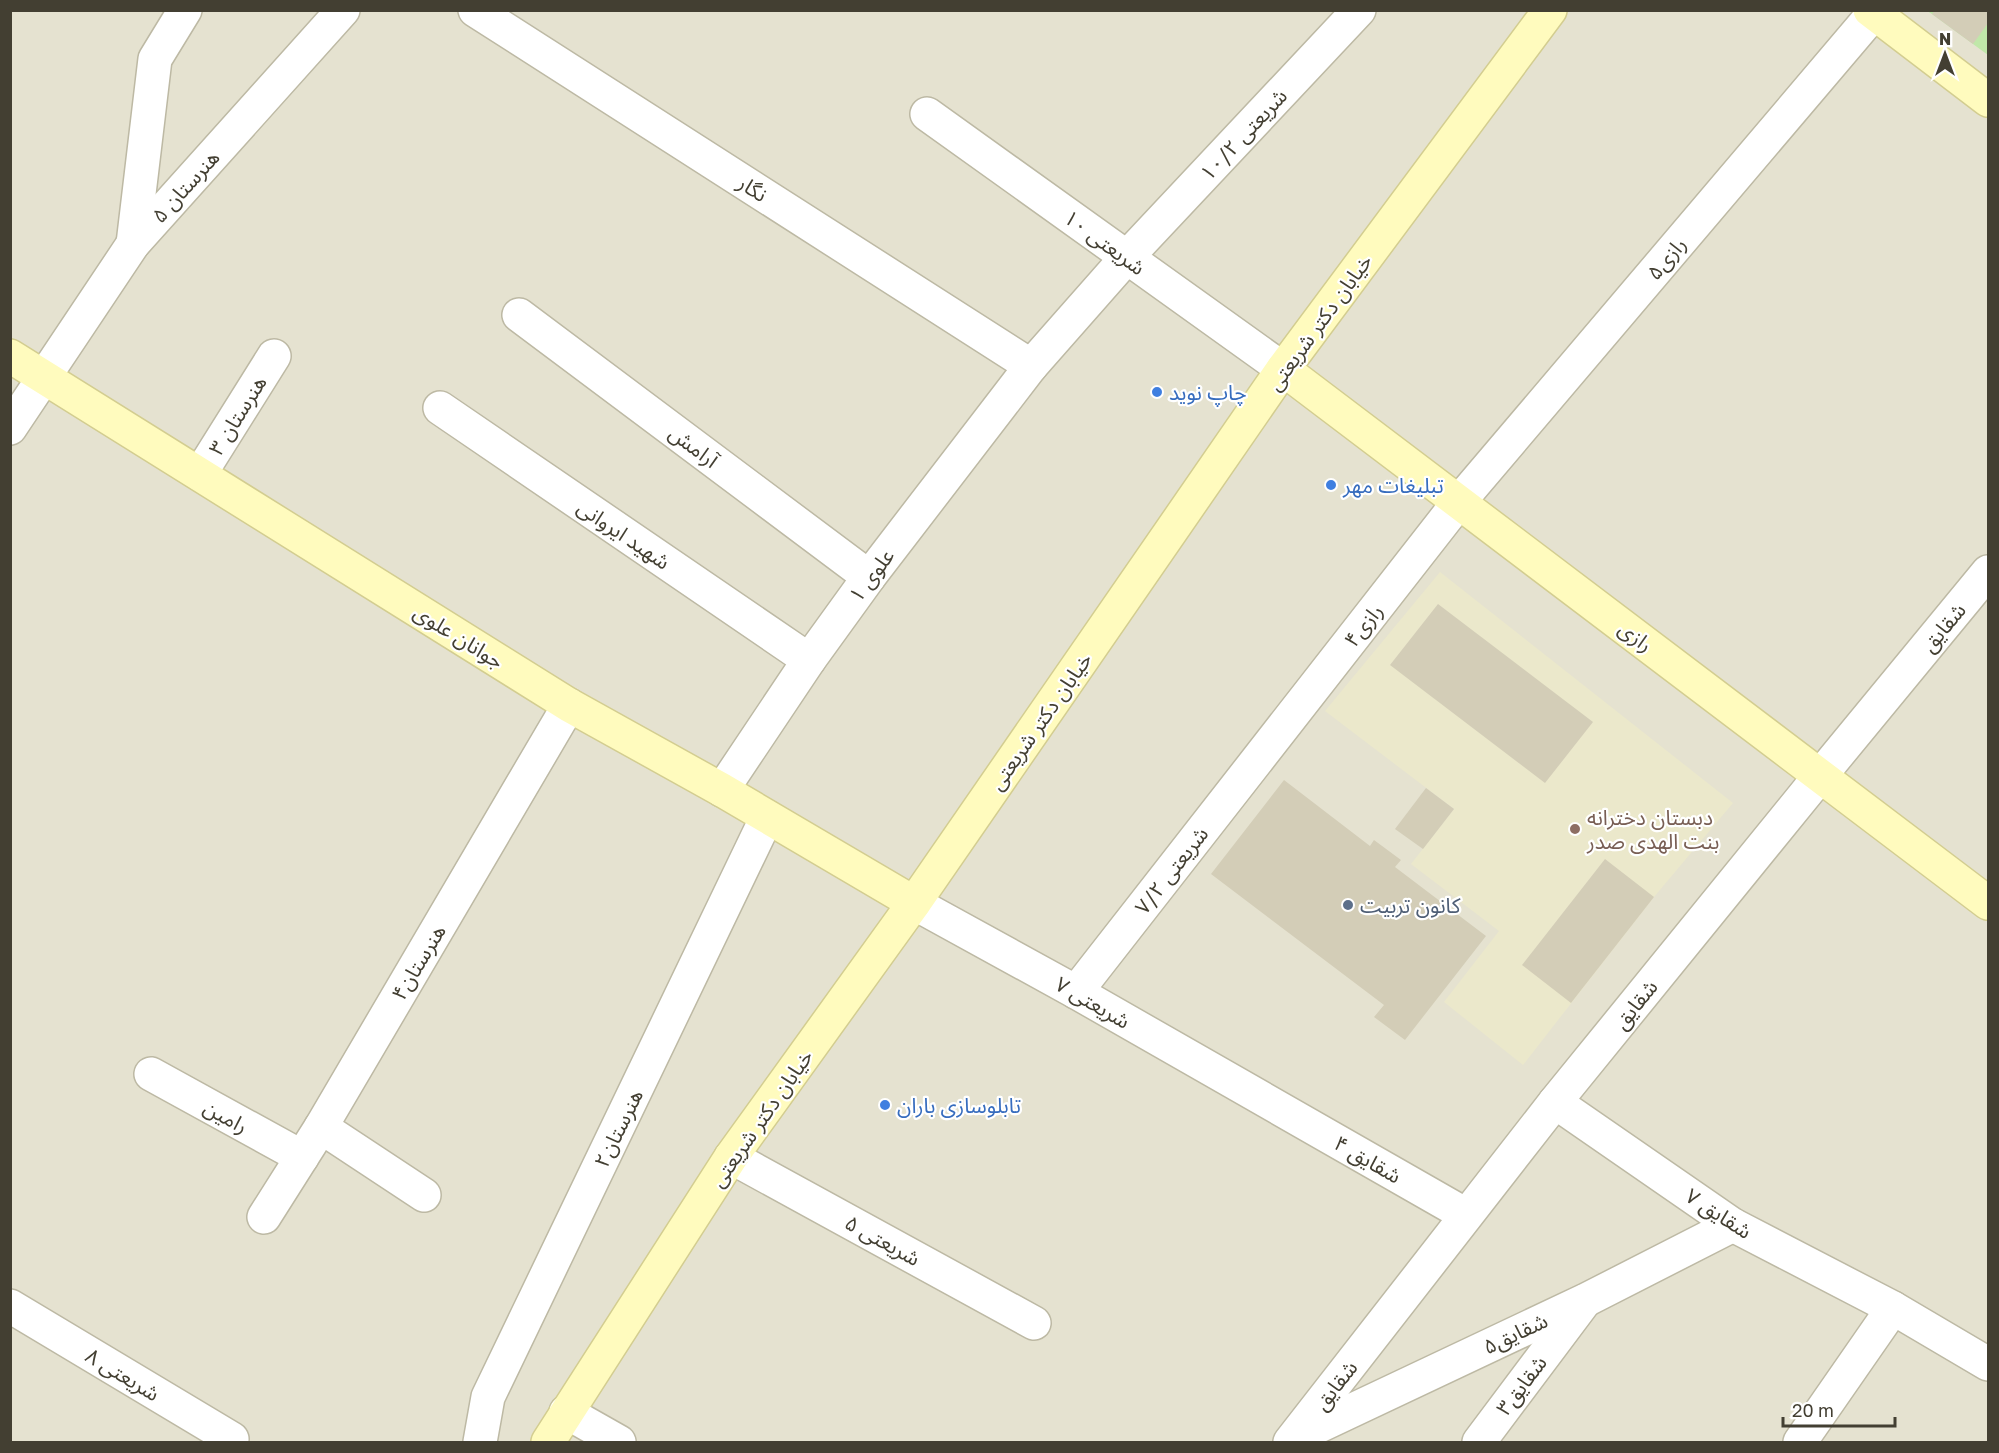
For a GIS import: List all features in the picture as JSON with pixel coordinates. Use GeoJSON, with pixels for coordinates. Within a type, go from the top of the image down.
{"type":"FeatureCollection","features":[{"type":"Feature","properties":{"kind":"street"},"geometry":{"type":"LineString","coordinates":[[133,244],[155,59],[185,10]]}},
{"type":"Feature","properties":{"kind":"street","name":"هنرستان ۵"},"geometry":{"type":"LineString","coordinates":[[10,428],[133,244],[343,10]]}},
{"type":"Feature","properties":{"kind":"street","name":"نگار"},"geometry":{"type":"LineString","coordinates":[[475,10],[1031,366]]}},
{"type":"Feature","properties":{"kind":"street","name":"شریعتی ۱۰/۲"},"geometry":{"type":"LineString","coordinates":[[1031,366],[1127,257],[1359,10]]}},
{"type":"Feature","properties":{"kind":"street","name":"خیابان دکتر شریعتی"},"geometry":{"type":"LineString","coordinates":[[548,1443],[731,1157],[914,903],[1283,369],[1550,10]]}},
{"type":"Feature","properties":{"kind":"street"},"geometry":{"type":"LineString","coordinates":[[1872,12],[1989,100]]}},
{"type":"Feature","properties":{"kind":"street","name":"رازی۵"},"geometry":{"type":"LineString","coordinates":[[1458,503],[1872,12]]}},
{"type":"Feature","properties":{"kind":"street","name":"شریعتی ۱۰"},"geometry":{"type":"LineString","coordinates":[[927,114],[1283,369]]}},
{"type":"Feature","properties":{"kind":"street","name":"آرامش"},"geometry":{"type":"LineString","coordinates":[[519,315],[869,576]]}},
{"type":"Feature","properties":{"kind":"street","name":"جوانان علوی"},"geometry":{"type":"LineString","coordinates":[[10,356],[569,705],[722,790],[914,903]]}},
{"type":"Feature","properties":{"kind":"street","name":"هنرستان ۳"},"geometry":{"type":"LineString","coordinates":[[200,474],[274,356]]}},
{"type":"Feature","properties":{"kind":"street","name":"علوی ۱"},"geometry":{"type":"LineString","coordinates":[[722,790],[809,660],[869,576],[1031,366]]}},
{"type":"Feature","properties":{"kind":"street","name":"رازی"},"geometry":{"type":"LineString","coordinates":[[1283,369],[1989,903]]}},
{"type":"Feature","properties":{"kind":"street","name":"شهید ایروانی"},"geometry":{"type":"LineString","coordinates":[[440,408],[809,660]]}},
{"type":"Feature","properties":{"kind":"street","name":"رازی۴"},"geometry":{"type":"LineString","coordinates":[[1267,748],[1458,503]]}},
{"type":"Feature","properties":{"kind":"street","name":"شقایق"},"geometry":{"type":"LineString","coordinates":[[1290,1441],[1556,1102],[1820,776],[1989,572]]}},
{"type":"Feature","properties":{"kind":"street","name":"هنرستان۴"},"geometry":{"type":"LineString","coordinates":[[264,1217],[321,1126],[569,705]]}},
{"type":"Feature","properties":{"kind":"street","name":"شریعتی ۷/۲"},"geometry":{"type":"LineString","coordinates":[[1076,992],[1267,748]]}},
{"type":"Feature","properties":{"kind":"street","name":"هنرستان۲"},"geometry":{"type":"LineString","coordinates":[[480,1443],[489,1397],[767,817]]}},
{"type":"Feature","properties":{"kind":"street","name":"۷ شریعتی"},"geometry":{"type":"LineString","coordinates":[[914,903],[1076,992],[1270,1104]]}},
{"type":"Feature","properties":{"kind":"street","name":"رامین"},"geometry":{"type":"LineString","coordinates":[[151,1074],[302,1157]]}},
{"type":"Feature","properties":{"kind":"street","name":"شقایق ۷"},"geometry":{"type":"LineString","coordinates":[[1556,1102],[1733,1225],[1893,1308],[1989,1364]]}},
{"type":"Feature","properties":{"kind":"street","name":"شقایق ۴"},"geometry":{"type":"LineString","coordinates":[[1270,1104],[1466,1215]]}},
{"type":"Feature","properties":{"kind":"street"},"geometry":{"type":"LineString","coordinates":[[321,1126],[424,1195]]}},
{"type":"Feature","properties":{"kind":"street","name":"شریعتی ۵"},"geometry":{"type":"LineString","coordinates":[[731,1157],[1034,1323]]}},
{"type":"Feature","properties":{"kind":"street","name":"شقایق۵"},"geometry":{"type":"LineString","coordinates":[[1290,1441],[1586,1300],[1733,1225]]}},
{"type":"Feature","properties":{"kind":"street","name":"شقایق۳"},"geometry":{"type":"LineString","coordinates":[[1479,1443],[1586,1300]]}},
{"type":"Feature","properties":{"kind":"street","name":"شریعتی ۸"},"geometry":{"type":"LineString","coordinates":[[10,1306],[232,1439],[230,1443]]}},
{"type":"Feature","properties":{"kind":"street"},"geometry":{"type":"LineString","coordinates":[[1800,1443],[1893,1308]]}},
{"type":"Feature","properties":{"kind":"street"},"geometry":{"type":"LineString","coordinates":[[566,1412],[619,1443]]}},
{"type":"Feature","properties":{"kind":"shaded area"},"geometry":{"type":"Polygon","coordinates":[[[11,11],[1988,11],[1988,1442],[11,1442],[11,11]]]}},
{"type":"Feature","properties":{"kind":"shaded area","name":"دبستان دخترانه بنت الهدی صدر"},"geometry":{"type":"Polygon","coordinates":[[[1440,572],[1733,803],[1654,897],[1523,1065],[1444,1002],[1499,931],[1411,864],[1454,809],[1325,711],[1440,572]]]}},
{"type":"Feature","properties":{"kind":"green space"},"geometry":{"type":"Polygon","coordinates":[[[1927,11],[1988,11],[1988,55],[1932,14],[1927,11]]]}},
{"type":"Feature","properties":{"kind":"building"},"geometry":{"type":"Polygon","coordinates":[[[1935,10],[1988,10],[1988,23],[1973,44],[1932,14],[1935,10]]]}},
{"type":"Feature","properties":{"kind":"building"},"geometry":{"type":"Polygon","coordinates":[[[1438,604],[1593,722],[1545,783],[1390,665],[1438,604]]]}},
{"type":"Feature","properties":{"kind":"building","name":"کانون تربیت"},"geometry":{"type":"Polygon","coordinates":[[[1284,780],[1370,846],[1374,840],[1401,860],[1395,867],[1486,936],[1405,1040],[1374,1017],[1384,1005],[1211,874],[1284,780]]]}},
{"type":"Feature","properties":{"kind":"building"},"geometry":{"type":"Polygon","coordinates":[[[1426,788],[1454,809],[1423,849],[1395,829],[1426,788]]]}},
{"type":"Feature","properties":{"kind":"building"},"geometry":{"type":"Polygon","coordinates":[[[1605,859],[1654,897],[1571,1003],[1522,965],[1605,859]]]}},
{"type":"Feature","properties":{"kind":"place","name":"چاپ نوید"},"geometry":{"type":"Point","coordinates":[1157,392]}},
{"type":"Feature","properties":{"kind":"place","name":"تبلیغات مهر"},"geometry":{"type":"Point","coordinates":[1331,485]}},
{"type":"Feature","properties":{"kind":"place","name":"دبستان دخترانه بنت الهدی صدر"},"geometry":{"type":"Point","coordinates":[1575,829]}},
{"type":"Feature","properties":{"kind":"place","name":"کانون تربیت"},"geometry":{"type":"Point","coordinates":[1348,905]}},
{"type":"Feature","properties":{"kind":"place","name":"تابلوسازی باران"},"geometry":{"type":"Point","coordinates":[885,1105]}}]}
